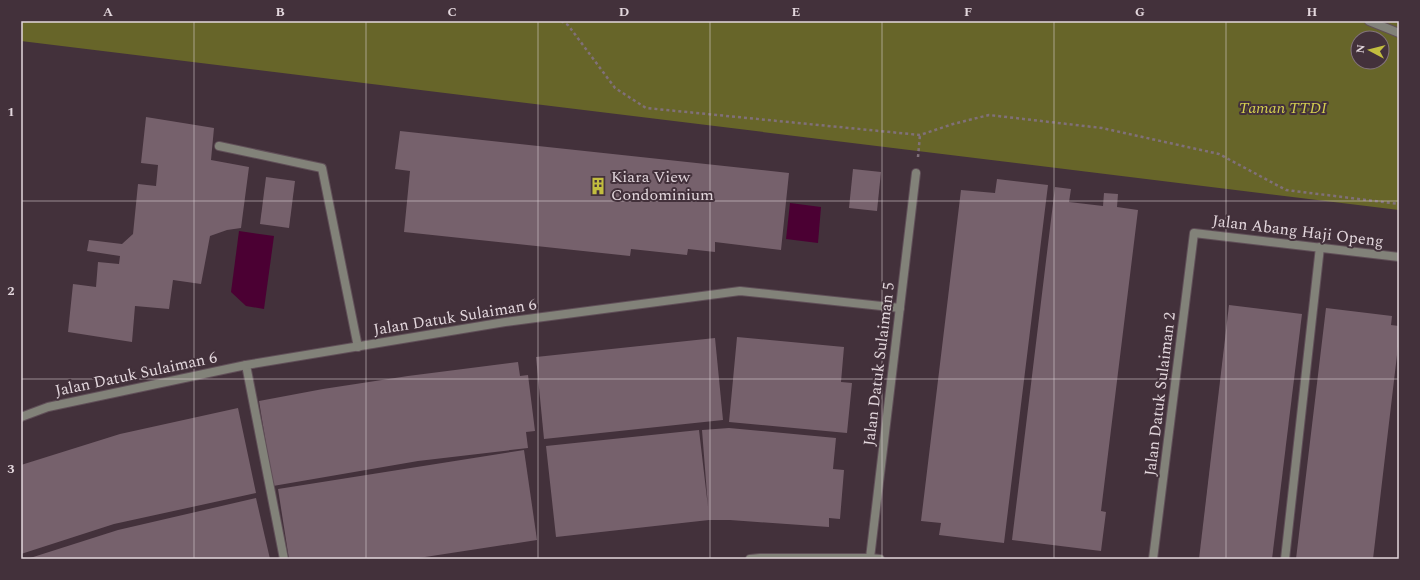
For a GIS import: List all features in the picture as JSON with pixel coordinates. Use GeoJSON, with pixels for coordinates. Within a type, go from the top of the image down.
{"type":"FeatureCollection","features":[{"type":"Feature","properties":{"kind":"street"},"geometry":{"type":"LineString","coordinates":[[1369,21],[1399,33]]}},
{"type":"Feature","properties":{"kind":"street"},"geometry":{"type":"LineString","coordinates":[[219,146],[322,168],[358,347]]}},
{"type":"Feature","properties":{"kind":"street","name":"Jalan Datuk Sulaiman 5"},"geometry":{"type":"LineString","coordinates":[[870,558],[916,173]]}},
{"type":"Feature","properties":{"kind":"street","name":"Jalan Abang Haji Openg"},"geometry":{"type":"LineString","coordinates":[[1194,233],[1399,257]]}},
{"type":"Feature","properties":{"kind":"street","name":"Jalan Datuk Sulaiman 2"},"geometry":{"type":"LineString","coordinates":[[1153,559],[1194,233]]}},
{"type":"Feature","properties":{"kind":"street"},"geometry":{"type":"LineString","coordinates":[[1286,559],[1320,247]]}},
{"type":"Feature","properties":{"kind":"street","name":"Jalan Datuk Sulaiman 6"},"geometry":{"type":"LineString","coordinates":[[21,417],[48,407],[246,365],[505,322],[740,291],[900,308]]}},
{"type":"Feature","properties":{"kind":"street"},"geometry":{"type":"LineString","coordinates":[[246,365],[284,559]]}},
{"type":"Feature","properties":{"kind":"street"},"geometry":{"type":"LineString","coordinates":[[750,559],[880,559]]}},
{"type":"Feature","properties":{"kind":"path"},"geometry":{"type":"LineString","coordinates":[[561,21],[568,25],[615,88],[646,108],[920,136],[953,124],[989,115],[1102,128],[1219,154],[1286,190],[1399,204]]}},
{"type":"Feature","properties":{"kind":"path"},"geometry":{"type":"LineString","coordinates":[[916,173],[920,136]]}},
{"type":"Feature","properties":{"kind":"green space","name":"Taman TTDI"},"geometry":{"type":"Polygon","coordinates":[[[21,21],[1399,21],[1399,210],[21,41],[21,21]]]}},
{"type":"Feature","properties":{"kind":"shaded area"},"geometry":{"type":"Polygon","coordinates":[[[790,203],[821,207],[818,243],[786,239],[790,203]]]}},
{"type":"Feature","properties":{"kind":"shaded area"},"geometry":{"type":"Polygon","coordinates":[[[239,231],[274,236],[264,309],[246,306],[231,292],[239,231]]]}},
{"type":"Feature","properties":{"kind":"building"},"geometry":{"type":"Polygon","coordinates":[[[146,117],[214,128],[211,160],[249,167],[241,228],[227,230],[210,236],[201,284],[173,280],[169,309],[135,306],[132,342],[68,332],[73,284],[96,287],[98,262],[119,264],[120,256],[87,251],[89,240],[122,244],[133,234],[138,184],[156,186],[158,165],[141,163],[146,117]]]}},
{"type":"Feature","properties":{"kind":"building","name":"Kiara View Condominium"},"geometry":{"type":"Polygon","coordinates":[[[400,131],[789,173],[781,250],[715,242],[715,252],[688,249],[687,255],[631,249],[630,256],[404,232],[410,171],[395,169],[400,131]]]}},
{"type":"Feature","properties":{"kind":"building"},"geometry":{"type":"Polygon","coordinates":[[[853,169],[881,172],[877,211],[849,208],[853,169]]]}},
{"type":"Feature","properties":{"kind":"building"},"geometry":{"type":"Polygon","coordinates":[[[266,177],[295,181],[289,228],[260,224],[266,177]]]}},
{"type":"Feature","properties":{"kind":"building"},"geometry":{"type":"Polygon","coordinates":[[[997,179],[1048,185],[1004,543],[939,535],[941,523],[921,521],[961,190],[995,193],[997,179]]]}},
{"type":"Feature","properties":{"kind":"building"},"geometry":{"type":"Polygon","coordinates":[[[1055,187],[1071,189],[1069,202],[1103,206],[1104,193],[1118,194],[1117,207],[1138,210],[1101,511],[1106,512],[1101,551],[1012,540],[1055,187]]]}},
{"type":"Feature","properties":{"kind":"building"},"geometry":{"type":"Polygon","coordinates":[[[1229,305],[1302,314],[1272,559],[1199,559],[1229,305]]]}},
{"type":"Feature","properties":{"kind":"building"},"geometry":{"type":"Polygon","coordinates":[[[1326,308],[1392,316],[1391,325],[1399,326],[1399,338],[1373,559],[1296,559],[1326,308]]]}},
{"type":"Feature","properties":{"kind":"building"},"geometry":{"type":"Polygon","coordinates":[[[737,337],[844,347],[841,382],[852,383],[847,433],[729,422],[737,337]]]}},
{"type":"Feature","properties":{"kind":"building"},"geometry":{"type":"Polygon","coordinates":[[[715,338],[723,420],[544,439],[536,357],[715,338]]]}},
{"type":"Feature","properties":{"kind":"building"},"geometry":{"type":"Polygon","coordinates":[[[518,362],[520,376],[528,375],[535,431],[526,432],[528,448],[418,461],[273,486],[259,401],[323,389],[408,376],[518,362]]]}},
{"type":"Feature","properties":{"kind":"building"},"geometry":{"type":"Polygon","coordinates":[[[238,408],[256,493],[114,524],[21,554],[21,465],[120,434],[238,408]]]}},
{"type":"Feature","properties":{"kind":"building"},"geometry":{"type":"Polygon","coordinates":[[[729,428],[836,438],[833,469],[844,470],[840,519],[829,518],[829,527],[730,520],[709,520],[556,537],[546,446],[699,430],[708,507],[702,430],[729,428]]]}},
{"type":"Feature","properties":{"kind":"building"},"geometry":{"type":"Polygon","coordinates":[[[524,450],[537,540],[412,559],[289,559],[278,489],[524,450]]]}},
{"type":"Feature","properties":{"kind":"building"},"geometry":{"type":"Polygon","coordinates":[[[256,498],[270,559],[27,559],[118,530],[256,498]]]}},
{"type":"Feature","properties":{"kind":"place","name":"Kiara View Condominium"},"geometry":{"type":"Point","coordinates":[598,186]}}]}
